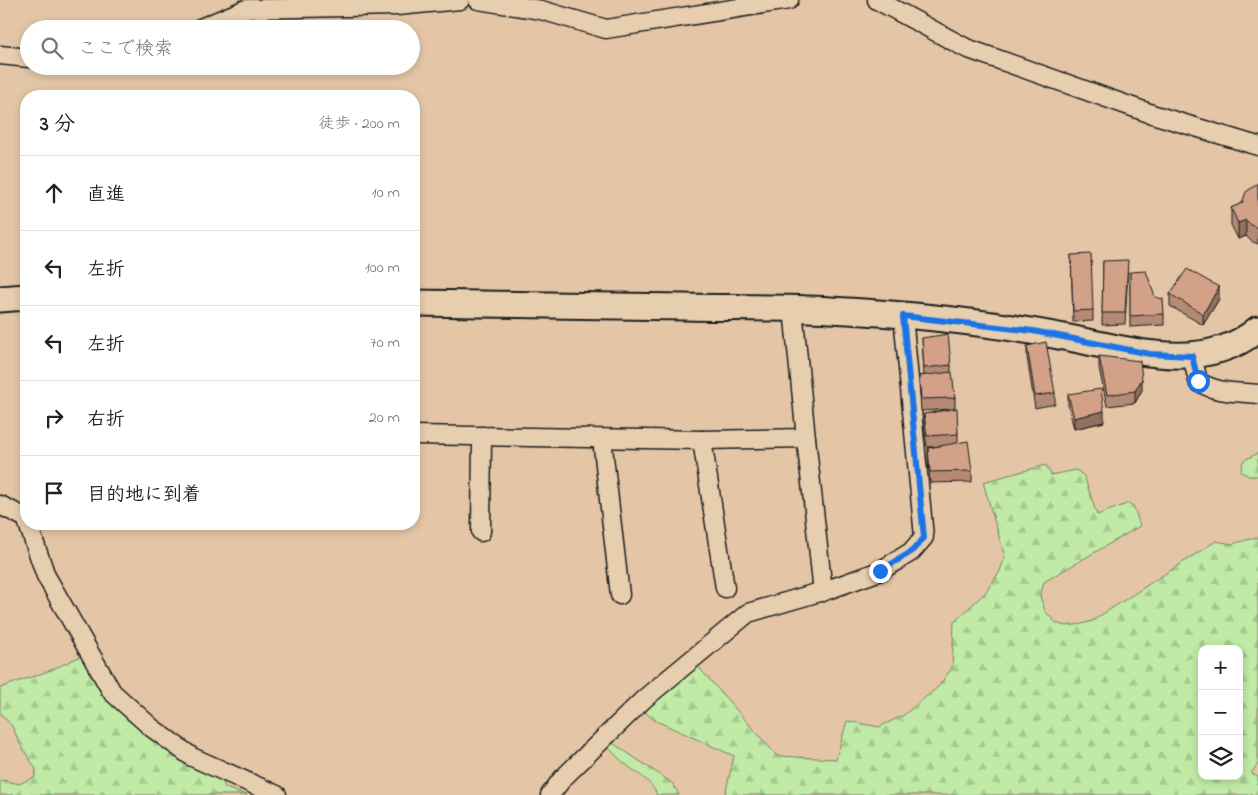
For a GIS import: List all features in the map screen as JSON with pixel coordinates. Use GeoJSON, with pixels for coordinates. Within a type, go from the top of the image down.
{"type":"FeatureCollection","features":[{"type":"Feature","properties":{"kind":"street"},"geometry":{"type":"LineString","coordinates":[[220,20],[246,9],[397,6],[460,0]]}},
{"type":"Feature","properties":{"kind":"street"},"geometry":{"type":"LineString","coordinates":[[478,0],[541,10],[606,29],[789,0]]}},
{"type":"Feature","properties":{"kind":"street"},"geometry":{"type":"LineString","coordinates":[[877,0],[966,48],[1152,114],[1258,146]]}},
{"type":"Feature","properties":{"kind":"street"},"geometry":{"type":"LineString","coordinates":[[0,55],[20,57]]}},
{"type":"Feature","properties":{"kind":"street"},"geometry":{"type":"LineString","coordinates":[[0,299],[20,297]]}},
{"type":"Feature","properties":{"kind":"street"},"geometry":{"type":"LineString","coordinates":[[420,303],[830,310],[903,316],[1033,331],[1150,354],[1192,356],[1221,350],[1251,335],[1258,329]]}},
{"type":"Feature","properties":{"kind":"street"},"geometry":{"type":"LineString","coordinates":[[793,309],[823,592]]}},
{"type":"Feature","properties":{"kind":"street"},"geometry":{"type":"LineString","coordinates":[[550,795],[563,778],[644,699],[748,613],[823,592],[880,571],[911,552],[924,538],[903,316]]}},
{"type":"Feature","properties":{"kind":"street"},"geometry":{"type":"LineString","coordinates":[[1192,356],[1198,381],[1205,386],[1220,390],[1258,394]]}},
{"type":"Feature","properties":{"kind":"street"},"geometry":{"type":"LineString","coordinates":[[420,434],[702,440],[806,438]]}},
{"type":"Feature","properties":{"kind":"street"},"geometry":{"type":"LineString","coordinates":[[481,532],[482,436]]}},
{"type":"Feature","properties":{"kind":"street"},"geometry":{"type":"LineString","coordinates":[[602,439],[620,595]]}},
{"type":"Feature","properties":{"kind":"street"},"geometry":{"type":"LineString","coordinates":[[702,440],[725,588]]}},
{"type":"Feature","properties":{"kind":"street"},"geometry":{"type":"LineString","coordinates":[[0,505],[20,515]]}},
{"type":"Feature","properties":{"kind":"street"},"geometry":{"type":"LineString","coordinates":[[30,530],[46,576],[112,692],[152,728],[192,757],[277,795]]}},
{"type":"Feature","properties":{"kind":"green space"},"geometry":{"type":"Polygon","coordinates":[[[1258,453],[1258,476],[1249,476],[1241,472],[1243,461],[1258,453]]]}},
{"type":"Feature","properties":{"kind":"green space"},"geometry":{"type":"Polygon","coordinates":[[[1046,465],[1051,475],[1076,470],[1084,476],[1097,515],[1129,503],[1134,507],[1140,526],[1044,582],[1040,596],[1045,611],[1056,623],[1066,626],[1092,621],[1216,541],[1232,544],[1258,537],[1258,764],[1251,773],[1258,777],[1258,795],[725,795],[734,756],[654,720],[641,708],[695,663],[777,756],[836,759],[847,721],[879,727],[904,715],[938,687],[952,668],[954,622],[985,593],[1000,571],[1005,557],[983,482],[1046,465]]]}},
{"type":"Feature","properties":{"kind":"green space"},"geometry":{"type":"Polygon","coordinates":[[[81,656],[100,689],[221,777],[225,788],[247,795],[0,795],[0,782],[3,780],[19,784],[35,777],[36,769],[20,744],[12,726],[0,713],[0,688],[51,670],[81,656]]]}},
{"type":"Feature","properties":{"kind":"green space"},"geometry":{"type":"Polygon","coordinates":[[[610,741],[672,783],[679,795],[657,795],[647,781],[623,762],[606,745],[610,741]]]}},
{"type":"Feature","properties":{"kind":"building"},"geometry":{"type":"Polygon","coordinates":[[[1257,184],[1258,228],[1246,220],[1238,223],[1231,208],[1242,203],[1246,192],[1257,184]]]}},
{"type":"Feature","properties":{"kind":"building"},"geometry":{"type":"Polygon","coordinates":[[[1091,254],[1093,310],[1073,311],[1071,255],[1091,254]]]}},
{"type":"Feature","properties":{"kind":"building"},"geometry":{"type":"Polygon","coordinates":[[[1128,260],[1125,313],[1102,313],[1103,261],[1128,260]]]}},
{"type":"Feature","properties":{"kind":"building"},"geometry":{"type":"Polygon","coordinates":[[[1187,269],[1219,287],[1203,314],[1170,294],[1187,269]]]}},
{"type":"Feature","properties":{"kind":"building"},"geometry":{"type":"Polygon","coordinates":[[[1146,271],[1155,297],[1163,299],[1164,314],[1130,316],[1130,272],[1146,271]]]}},
{"type":"Feature","properties":{"kind":"building"},"geometry":{"type":"Polygon","coordinates":[[[948,334],[951,365],[924,368],[922,338],[948,334]]]}},
{"type":"Feature","properties":{"kind":"building"},"geometry":{"type":"Polygon","coordinates":[[[1046,342],[1055,393],[1035,396],[1027,346],[1046,342]]]}},
{"type":"Feature","properties":{"kind":"building"},"geometry":{"type":"Polygon","coordinates":[[[1099,356],[1140,361],[1142,379],[1135,391],[1107,395],[1099,356]]]}},
{"type":"Feature","properties":{"kind":"building"},"geometry":{"type":"Polygon","coordinates":[[[952,372],[955,398],[921,399],[919,376],[952,372]]]}},
{"type":"Feature","properties":{"kind":"building"},"geometry":{"type":"Polygon","coordinates":[[[1101,389],[1104,411],[1074,418],[1068,394],[1101,389]]]}},
{"type":"Feature","properties":{"kind":"building"},"geometry":{"type":"Polygon","coordinates":[[[957,408],[958,434],[927,436],[924,414],[957,408]]]}},
{"type":"Feature","properties":{"kind":"building"},"geometry":{"type":"Polygon","coordinates":[[[968,441],[972,471],[930,472],[928,448],[968,441]]]}},
{"type":"Feature","properties":{"kind":"route"},"geometry":{"type":"LineString","coordinates":[[880,571],[911,552],[924,538],[903,316],[1033,331],[1150,354],[1192,356],[1198,381]]}}]}
